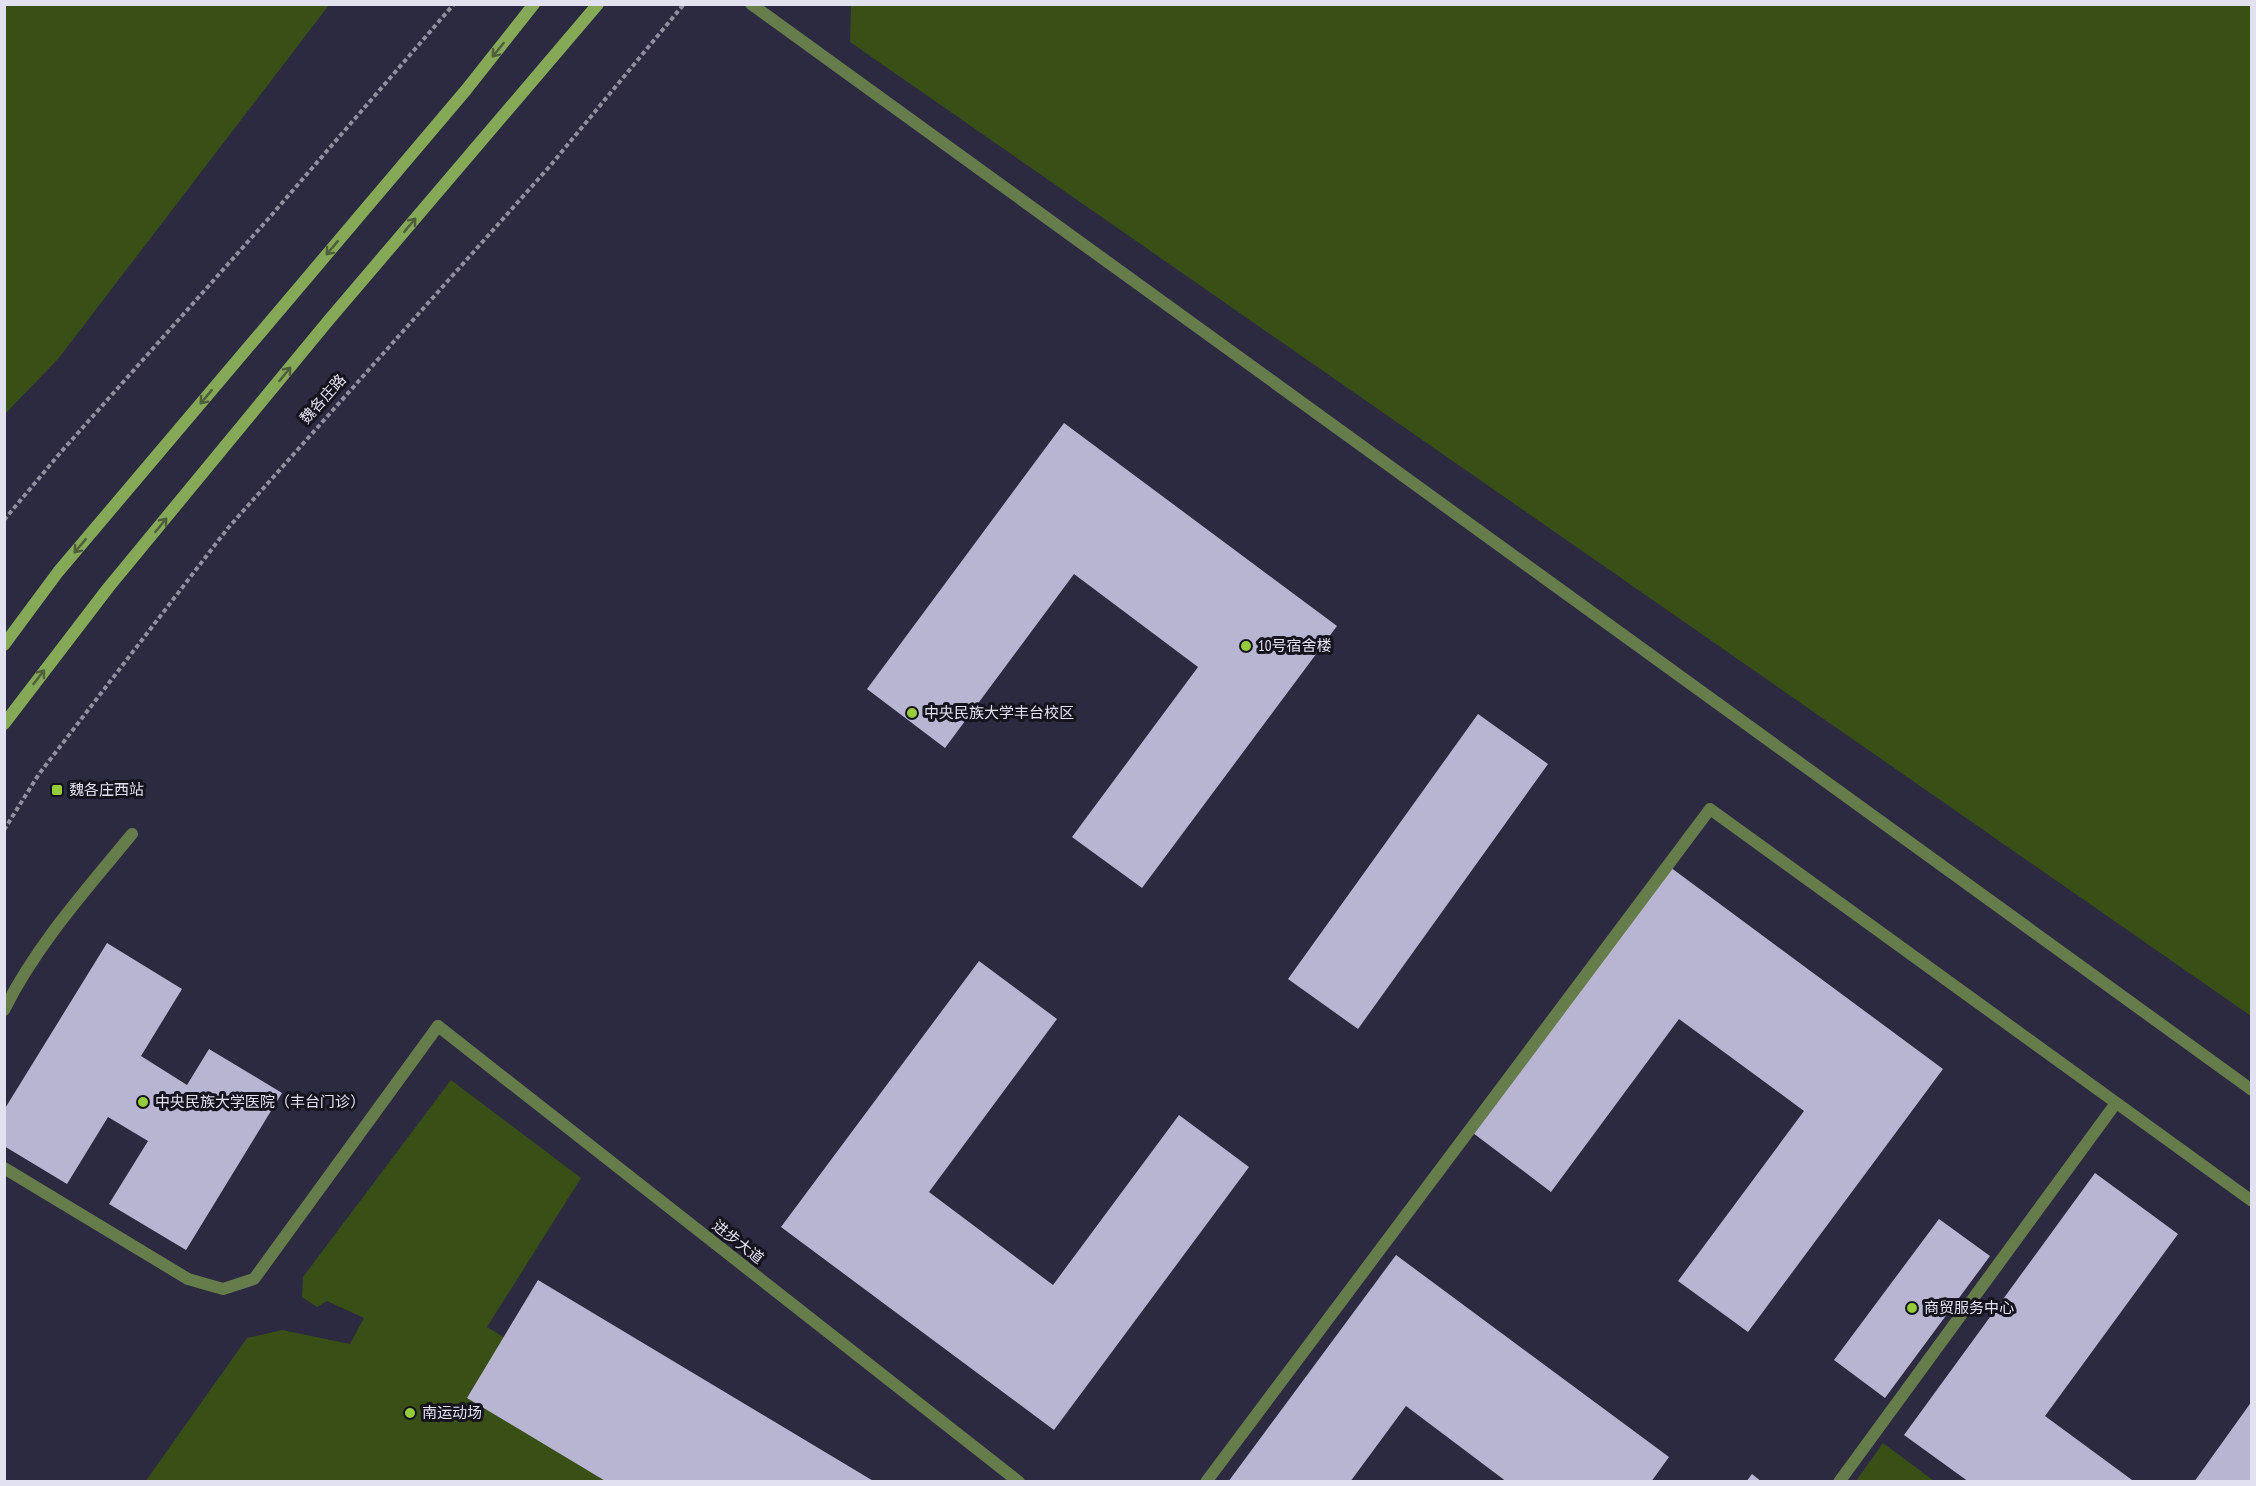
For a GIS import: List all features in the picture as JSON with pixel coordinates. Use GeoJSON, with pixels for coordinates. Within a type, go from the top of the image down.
{"type":"FeatureCollection","features":[{"type":"Feature","properties":{"kind":"main road"},"geometry":{"type":"LineString","coordinates":[[4,645],[58,572],[458,99],[534,4]]}},
{"type":"Feature","properties":{"kind":"main road"},"geometry":{"type":"LineString","coordinates":[[4,724],[108,588],[321,330],[598,4]]}},
{"type":"Feature","properties":{"kind":"street"},"geometry":{"type":"LineString","coordinates":[[752,4],[2252,1090]]}},
{"type":"Feature","properties":{"kind":"street"},"geometry":{"type":"LineString","coordinates":[[1206,1482],[1710,809],[2252,1201]]}},
{"type":"Feature","properties":{"kind":"street"},"geometry":{"type":"LineString","coordinates":[[4,1010],[21,977],[46,938],[132,834]]}},
{"type":"Feature","properties":{"kind":"street","name":"进步大道"},"geometry":{"type":"LineString","coordinates":[[4,1168],[188,1279],[223,1289],[255,1279],[438,1026],[1019,1482]]}},
{"type":"Feature","properties":{"kind":"street"},"geometry":{"type":"LineString","coordinates":[[1839,1482],[2116,1103]]}},
{"type":"Feature","properties":{"kind":"path"},"geometry":{"type":"LineString","coordinates":[[4,520],[60,452],[262,227],[454,4]]}},
{"type":"Feature","properties":{"kind":"path","name":"魏各庄路"},"geometry":{"type":"LineString","coordinates":[[4,830],[39,774],[228,528],[550,166],[684,4]]}},
{"type":"Feature","properties":{"kind":"green space"},"geometry":{"type":"Polygon","coordinates":[[[5,4],[329,5],[58,359],[5,414],[5,4]]]}},
{"type":"Feature","properties":{"kind":"green space"},"geometry":{"type":"Polygon","coordinates":[[[851,5],[2251,5],[2251,1016],[850,42],[851,5]]]}},
{"type":"Feature","properties":{"kind":"green space","name":"南运动场"},"geometry":{"type":"Polygon","coordinates":[[[451,1080],[581,1178],[487,1327],[738,1481],[145,1482],[247,1338],[282,1330],[350,1344],[364,1318],[327,1301],[317,1307],[302,1297],[303,1277],[451,1080]]]}},
{"type":"Feature","properties":{"kind":"green space"},"geometry":{"type":"Polygon","coordinates":[[[1883,1443],[1934,1481],[1856,1481],[1883,1443]]]}},
{"type":"Feature","properties":{"kind":"building","name":"10号宿舍楼"},"geometry":{"type":"Polygon","coordinates":[[[1064,423],[1337,626],[1142,888],[1072,837],[1198,667],[1074,574],[945,748],[867,689],[1064,423]]]}},
{"type":"Feature","properties":{"kind":"building"},"geometry":{"type":"Polygon","coordinates":[[[1478,714],[1548,764],[1358,1029],[1288,979],[1478,714]]]}},
{"type":"Feature","properties":{"kind":"building"},"geometry":{"type":"Polygon","coordinates":[[[1670,867],[1943,1069],[1748,1332],[1678,1281],[1804,1111],[1679,1019],[1551,1192],[1473,1133],[1670,867]]]}},
{"type":"Feature","properties":{"kind":"building","name":"中央民族大学医院（丰台门诊）"},"geometry":{"type":"Polygon","coordinates":[[[107,943],[182,989],[141,1056],[187,1085],[209,1049],[282,1093],[186,1250],[109,1204],[148,1141],[108,1117],[67,1184],[4,1146],[4,1110],[107,943]]]}},
{"type":"Feature","properties":{"kind":"building"},"geometry":{"type":"Polygon","coordinates":[[[979,961],[1057,1019],[929,1192],[1053,1285],[1179,1115],[1249,1167],[1054,1430],[781,1227],[979,961]]]}},
{"type":"Feature","properties":{"kind":"building"},"geometry":{"type":"Polygon","coordinates":[[[2095,1173],[2178,1234],[2045,1416],[2132,1480],[1969,1482],[1904,1435],[2095,1173]]]}},
{"type":"Feature","properties":{"kind":"building","name":"商贸服务中心"},"geometry":{"type":"Polygon","coordinates":[[[1939,1219],[1990,1256],[1885,1398],[1834,1360],[1939,1219]]]}},
{"type":"Feature","properties":{"kind":"building"},"geometry":{"type":"Polygon","coordinates":[[[1396,1255],[1669,1457],[1651,1482],[1507,1482],[1406,1406],[1350,1482],[1228,1482],[1396,1255]]]}},
{"type":"Feature","properties":{"kind":"building"},"geometry":{"type":"Polygon","coordinates":[[[538,1280],[875,1482],[607,1482],[467,1398],[538,1280]]]}},
{"type":"Feature","properties":{"kind":"building"},"geometry":{"type":"Polygon","coordinates":[[[2252,1401],[2252,1482],[2194,1482],[2252,1401]]]}},
{"type":"Feature","properties":{"kind":"building"},"geometry":{"type":"Polygon","coordinates":[[[1752,1474],[1762,1482],[1746,1482],[1752,1474]]]}},
{"type":"Feature","properties":{"kind":"place","name":"10号宿舍楼"},"geometry":{"type":"Point","coordinates":[1246,646]}},
{"type":"Feature","properties":{"kind":"place","name":"中央民族大学丰台校区"},"geometry":{"type":"Point","coordinates":[912,713]}},
{"type":"Feature","properties":{"kind":"place","name":"魏各庄西站"},"geometry":{"type":"Point","coordinates":[57,790]}},
{"type":"Feature","properties":{"kind":"place","name":"中央民族大学医院（丰台门诊）"},"geometry":{"type":"Point","coordinates":[143,1102]}},
{"type":"Feature","properties":{"kind":"place","name":"商贸服务中心"},"geometry":{"type":"Point","coordinates":[1912,1308]}},
{"type":"Feature","properties":{"kind":"place","name":"南运动场"},"geometry":{"type":"Point","coordinates":[410,1413]}}]}
